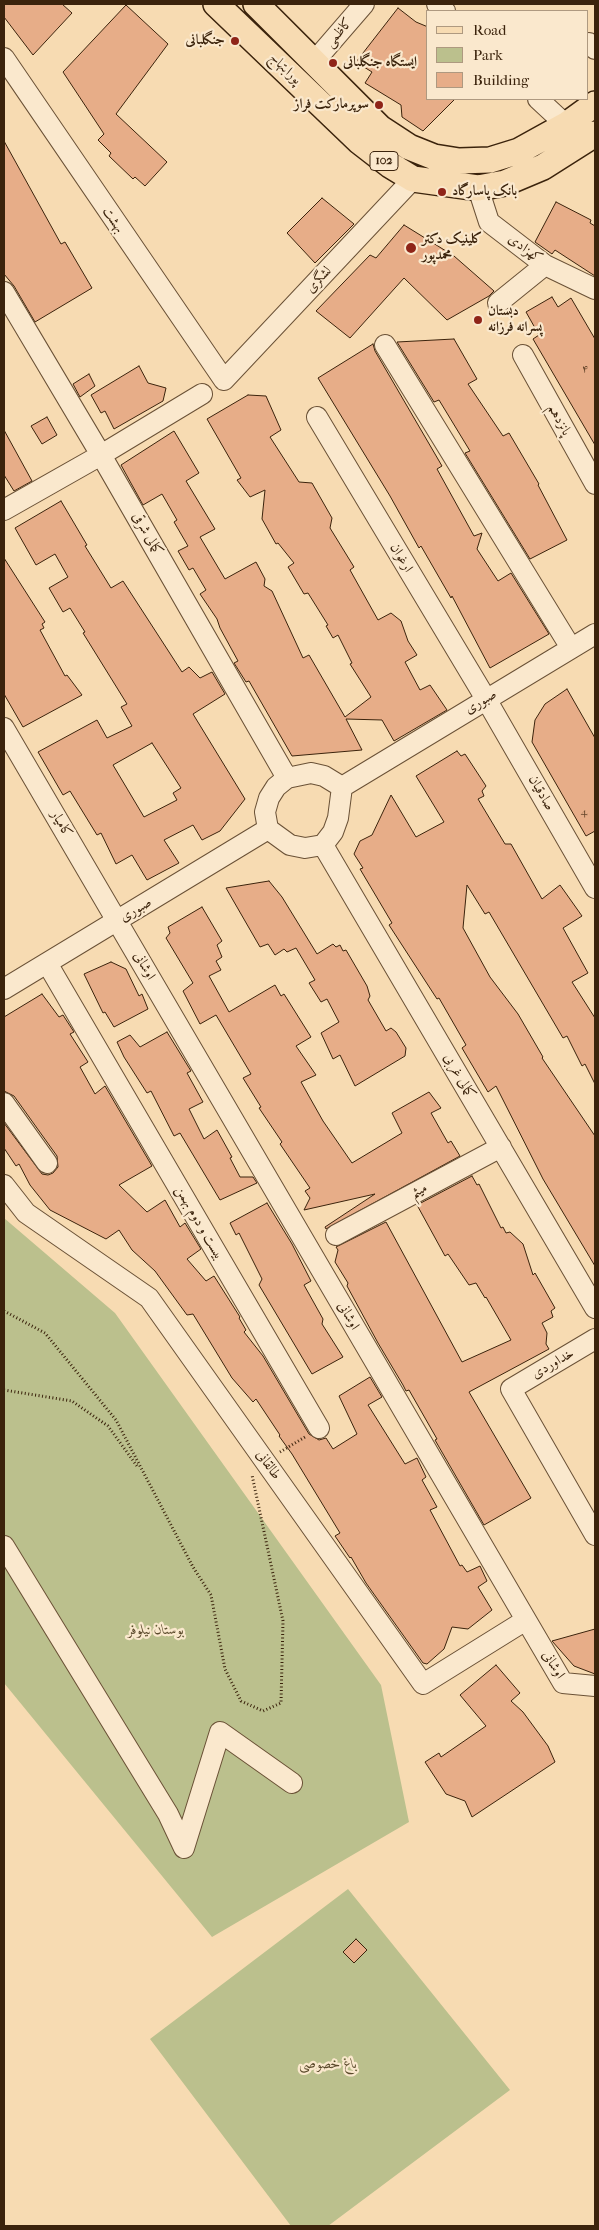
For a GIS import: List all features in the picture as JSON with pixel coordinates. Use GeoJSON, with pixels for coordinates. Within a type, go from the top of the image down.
{"type":"FeatureCollection","features":[{"type":"Feature","properties":{"kind":"main road","name":"پورابتهاج"},"geometry":{"type":"LineString","coordinates":[[216,4],[243,13],[359,141],[390,165],[413,179],[478,188],[505,183],[543,167],[595,134]]}},
{"type":"Feature","properties":{"kind":"main road","name":"پورابتهاج"},"geometry":{"type":"LineString","coordinates":[[256,4],[380,128],[408,147],[434,157],[459,161],[490,160],[519,151],[566,125],[595,104]]}},
{"type":"Feature","properties":{"kind":"street","name":"کاظمی"},"geometry":{"type":"LineString","coordinates":[[313,63],[364,4]]}},
{"type":"Feature","properties":{"kind":"street","name":"بهشت"},"geometry":{"type":"LineString","coordinates":[[4,58],[224,380]]}},
{"type":"Feature","properties":{"kind":"street"},"geometry":{"type":"LineString","coordinates":[[539,100],[566,125]]}},
{"type":"Feature","properties":{"kind":"street","name":"لشگری"},"geometry":{"type":"LineString","coordinates":[[224,380],[413,179]]}},
{"type":"Feature","properties":{"kind":"street","name":"کهزادی"},"geometry":{"type":"LineString","coordinates":[[478,188],[489,222],[545,265],[595,289]]}},
{"type":"Feature","properties":{"kind":"street"},"geometry":{"type":"LineString","coordinates":[[498,302],[545,265]]}},
{"type":"Feature","properties":{"kind":"street","name":"کمالی شرقی"},"geometry":{"type":"LineString","coordinates":[[4,292],[101,455],[287,778]]}},
{"type":"Feature","properties":{"kind":"street"},"geometry":{"type":"LineString","coordinates":[[386,345],[571,648]]}},
{"type":"Feature","properties":{"kind":"street","name":"پانزدهم"},"geometry":{"type":"LineString","coordinates":[[523,355],[595,484]]}},
{"type":"Feature","properties":{"kind":"street"},"geometry":{"type":"LineString","coordinates":[[4,510],[101,455],[202,394]]}},
{"type":"Feature","properties":{"kind":"street","name":"ارغوان"},"geometry":{"type":"LineString","coordinates":[[317,417],[486,699]]}},
{"type":"Feature","properties":{"kind":"street","name":"صبوری"},"geometry":{"type":"LineString","coordinates":[[342,787],[595,634]]}},
{"type":"Feature","properties":{"kind":"street","name":"صادقیان"},"geometry":{"type":"LineString","coordinates":[[486,699],[595,888]]}},
{"type":"Feature","properties":{"kind":"street","name":"کامیار"},"geometry":{"type":"LineString","coordinates":[[4,728],[118,921]]}},
{"type":"Feature","properties":{"kind":"street"},"geometry":{"type":"LineString","coordinates":[[311,773],[324,776],[342,787],[338,818],[333,832],[323,845],[305,848],[290,845],[268,829],[265,812],[268,798],[276,786],[287,778],[311,773]]}},
{"type":"Feature","properties":{"kind":"street","name":"صبوری"},"geometry":{"type":"LineString","coordinates":[[4,989],[268,829]]}},
{"type":"Feature","properties":{"kind":"street","name":"کمالی غربی"},"geometry":{"type":"LineString","coordinates":[[323,845],[595,1308]]}},
{"type":"Feature","properties":{"kind":"street","name":"اوشانی"},"geometry":{"type":"LineString","coordinates":[[118,921],[563,1683],[595,1686]]}},
{"type":"Feature","properties":{"kind":"street","name":"بیست و دوم بهمن"},"geometry":{"type":"LineString","coordinates":[[47,963],[318,1428]]}},
{"type":"Feature","properties":{"kind":"street"},"geometry":{"type":"LineString","coordinates":[[4,1103],[47,1163]]}},
{"type":"Feature","properties":{"kind":"street","name":"میثم"},"geometry":{"type":"LineString","coordinates":[[336,1236],[502,1148]]}},
{"type":"Feature","properties":{"kind":"street","name":"طالقانی"},"geometry":{"type":"LineString","coordinates":[[4,1185],[26,1213],[150,1298],[257,1464],[424,1684],[526,1620]]}},
{"type":"Feature","properties":{"kind":"street","name":"خداوردی"},"geometry":{"type":"LineString","coordinates":[[595,1339],[511,1389],[595,1535]]}},
{"type":"Feature","properties":{"kind":"street"},"geometry":{"type":"LineString","coordinates":[[4,1546],[168,1814],[184,1848],[220,1732],[292,1783]]}},
{"type":"Feature","properties":{"kind":"path"},"geometry":{"type":"LineString","coordinates":[[4,1311],[45,1332],[116,1420],[210,1595],[225,1669],[241,1701],[263,1711],[281,1703],[284,1621],[257,1464],[318,1428]]}},
{"type":"Feature","properties":{"kind":"path"},"geometry":{"type":"LineString","coordinates":[[4,1390],[72,1401],[108,1426],[144,1475]]}},
{"type":"Feature","properties":{"kind":"green space","name":"بوستان نیلوفر"},"geometry":{"type":"Polygon","coordinates":[[[4,1218],[115,1313],[381,1685],[409,1822],[212,1937],[4,1683],[4,1218]]]}},
{"type":"Feature","properties":{"kind":"green space","name":"باغ خصوصی"},"geometry":{"type":"Polygon","coordinates":[[[348,1889],[510,2090],[328,2226],[291,2226],[150,2039],[348,1889]]]}},
{"type":"Feature","properties":{"kind":"building"},"geometry":{"type":"Polygon","coordinates":[[[4,4],[62,4],[72,13],[33,55],[4,17],[4,4]]]}},
{"type":"Feature","properties":{"kind":"building"},"geometry":{"type":"Polygon","coordinates":[[[126,5],[168,44],[116,114],[167,162],[145,186],[135,177],[133,179],[109,156],[111,153],[98,140],[104,134],[63,72],[126,5]]]}},
{"type":"Feature","properties":{"kind":"building"},"geometry":{"type":"Polygon","coordinates":[[[398,8],[416,22],[426,26],[426,100],[454,100],[423,131],[402,117],[401,105],[365,83],[372,72],[356,62],[398,8]]]}},
{"type":"Feature","properties":{"kind":"building"},"geometry":{"type":"Polygon","coordinates":[[[4,141],[61,244],[65,242],[92,288],[35,322],[14,286],[4,274],[4,141]]]}},
{"type":"Feature","properties":{"kind":"building"},"geometry":{"type":"Polygon","coordinates":[[[322,198],[354,224],[315,263],[287,233],[322,198]]]}},
{"type":"Feature","properties":{"kind":"building"},"geometry":{"type":"Polygon","coordinates":[[[556,202],[591,220],[590,223],[595,226],[595,276],[555,250],[552,254],[535,242],[556,202]]]}},
{"type":"Feature","properties":{"kind":"building"},"geometry":{"type":"Polygon","coordinates":[[[404,225],[454,256],[494,291],[489,296],[447,320],[404,278],[350,338],[316,311],[370,255],[376,258],[404,225]]]}},
{"type":"Feature","properties":{"kind":"building"},"geometry":{"type":"Polygon","coordinates":[[[552,297],[558,307],[571,298],[595,339],[595,445],[533,339],[539,335],[526,312],[552,297]]]}},
{"type":"Feature","properties":{"kind":"building"},"geometry":{"type":"Polygon","coordinates":[[[454,339],[477,379],[468,384],[503,436],[509,433],[539,484],[567,540],[530,559],[465,453],[470,451],[439,400],[434,402],[397,342],[454,339]]]}},
{"type":"Feature","properties":{"kind":"building"},"geometry":{"type":"Polygon","coordinates":[[[373,344],[375,351],[442,466],[437,469],[474,536],[482,533],[477,549],[498,581],[511,573],[549,634],[490,668],[452,596],[451,598],[421,546],[419,548],[390,496],[318,378],[373,344]]]}},
{"type":"Feature","properties":{"kind":"building"},"geometry":{"type":"Polygon","coordinates":[[[139,366],[148,383],[166,388],[163,401],[114,429],[105,411],[101,413],[91,395],[139,366]]]}},
{"type":"Feature","properties":{"kind":"building"},"geometry":{"type":"Polygon","coordinates":[[[89,374],[95,386],[80,397],[73,384],[89,374]]]}},
{"type":"Feature","properties":{"kind":"building"},"geometry":{"type":"Polygon","coordinates":[[[248,395],[266,396],[281,430],[270,437],[299,482],[312,483],[332,518],[330,528],[354,567],[350,570],[378,620],[391,613],[401,621],[408,641],[417,655],[405,662],[420,690],[430,685],[447,710],[394,741],[382,720],[346,719],[362,750],[292,756],[249,681],[246,682],[234,663],[238,661],[217,619],[200,594],[206,590],[193,568],[189,570],[178,551],[188,546],[174,522],[177,520],[162,494],[143,505],[121,465],[174,431],[199,473],[186,481],[215,529],[200,537],[225,579],[256,562],[265,579],[264,586],[272,591],[303,658],[309,655],[345,717],[371,697],[350,664],[352,663],[338,635],[333,638],[326,626],[328,625],[308,593],[304,594],[288,567],[294,563],[278,543],[276,544],[262,519],[265,490],[250,497],[237,480],[241,478],[207,419],[248,395]]]}},
{"type":"Feature","properties":{"kind":"building"},"geometry":{"type":"Polygon","coordinates":[[[47,417],[57,435],[42,444],[31,426],[47,417]]]}},
{"type":"Feature","properties":{"kind":"building"},"geometry":{"type":"Polygon","coordinates":[[[4,430],[32,481],[14,491],[4,475],[4,430]]]}},
{"type":"Feature","properties":{"kind":"building"},"geometry":{"type":"Polygon","coordinates":[[[61,501],[87,545],[85,546],[111,588],[123,581],[182,672],[189,667],[200,678],[212,672],[225,694],[193,714],[245,799],[220,831],[202,840],[193,825],[164,840],[179,863],[147,880],[132,855],[116,864],[101,833],[97,835],[70,791],[63,795],[38,752],[97,720],[107,738],[132,726],[121,707],[127,704],[83,633],[85,632],[70,608],[63,612],[49,588],[68,577],[55,554],[36,565],[15,528],[61,501]],[[152,743],[113,765],[144,817],[177,800],[173,793],[181,788],[152,743]]]}},
{"type":"Feature","properties":{"kind":"building"},"geometry":{"type":"Polygon","coordinates":[[[4,558],[45,622],[42,624],[44,628],[40,630],[65,676],[67,675],[82,695],[23,727],[4,694],[4,558]]]}},
{"type":"Feature","properties":{"kind":"building"},"geometry":{"type":"Polygon","coordinates":[[[567,689],[595,738],[595,831],[586,836],[532,742],[535,720],[545,704],[567,689]]]}},
{"type":"Feature","properties":{"kind":"building"},"geometry":{"type":"Polygon","coordinates":[[[457,751],[461,756],[465,754],[486,786],[482,791],[484,796],[478,799],[505,844],[511,844],[542,899],[560,885],[582,916],[563,928],[588,973],[572,982],[595,1018],[595,1084],[585,1064],[582,1066],[567,1036],[563,1038],[489,912],[485,914],[467,885],[463,928],[490,977],[518,1014],[542,1058],[595,1136],[595,1266],[543,1179],[496,1086],[488,1092],[462,1048],[466,1045],[439,998],[437,999],[389,925],[392,923],[360,869],[363,868],[354,854],[360,841],[372,835],[391,795],[416,837],[444,822],[416,776],[457,751]]]}},
{"type":"Feature","properties":{"kind":"building"},"geometry":{"type":"Polygon","coordinates":[[[269,881],[282,897],[317,954],[333,944],[336,947],[340,945],[343,951],[346,950],[367,986],[370,996],[368,1000],[386,1031],[391,1028],[396,1032],[406,1048],[405,1056],[355,1086],[340,1055],[333,1059],[321,1033],[339,1022],[327,999],[321,1002],[309,983],[315,980],[296,948],[287,952],[284,949],[275,955],[268,944],[260,947],[226,888],[269,881]]]}},
{"type":"Feature","properties":{"kind":"building"},"geometry":{"type":"Polygon","coordinates":[[[202,907],[222,941],[217,945],[222,957],[216,961],[221,970],[209,976],[229,1012],[275,985],[281,996],[284,994],[311,1037],[296,1046],[316,1075],[301,1082],[323,1121],[352,1163],[402,1133],[392,1113],[429,1092],[441,1108],[431,1113],[448,1143],[451,1141],[460,1156],[326,1229],[325,1227],[375,1194],[304,1210],[310,1198],[305,1191],[310,1188],[280,1144],[282,1142],[259,1108],[261,1107],[243,1078],[251,1074],[216,1015],[200,1024],[183,991],[193,983],[166,938],[170,933],[168,927],[202,907]]]}},
{"type":"Feature","properties":{"kind":"building"},"geometry":{"type":"Polygon","coordinates":[[[111,962],[126,969],[139,996],[142,994],[148,1009],[114,1027],[105,1012],[103,1013],[84,974],[111,962]]]}},
{"type":"Feature","properties":{"kind":"building"},"geometry":{"type":"Polygon","coordinates":[[[42,994],[59,1017],[63,1015],[74,1032],[70,1034],[88,1062],[80,1067],[95,1094],[105,1086],[152,1166],[119,1185],[147,1212],[165,1200],[180,1227],[185,1223],[201,1249],[187,1259],[206,1281],[214,1276],[240,1317],[246,1330],[244,1332],[263,1356],[309,1434],[319,1440],[326,1438],[333,1449],[357,1434],[339,1396],[370,1377],[382,1397],[368,1405],[405,1464],[417,1458],[426,1477],[422,1480],[437,1507],[430,1510],[460,1566],[462,1565],[467,1572],[480,1566],[487,1581],[478,1587],[492,1610],[468,1629],[452,1627],[444,1649],[427,1664],[423,1663],[366,1583],[351,1557],[335,1536],[340,1533],[280,1435],[256,1399],[253,1402],[232,1378],[193,1314],[187,1315],[155,1271],[132,1250],[119,1230],[106,1239],[50,1210],[30,1185],[19,1164],[16,1166],[4,1148],[4,1123],[42,1174],[48,1175],[53,1173],[58,1167],[57,1156],[14,1096],[4,1091],[4,1017],[42,994]]]}},
{"type":"Feature","properties":{"kind":"building"},"geometry":{"type":"Polygon","coordinates":[[[167,1032],[191,1071],[187,1073],[203,1102],[189,1109],[204,1139],[217,1130],[232,1157],[230,1158],[240,1177],[253,1177],[257,1183],[220,1200],[180,1133],[174,1136],[151,1091],[147,1093],[124,1057],[117,1042],[130,1035],[140,1047],[167,1032]]]}},
{"type":"Feature","properties":{"kind":"building"},"geometry":{"type":"Polygon","coordinates":[[[472,1176],[477,1185],[479,1184],[501,1228],[503,1227],[506,1233],[510,1232],[523,1244],[533,1275],[535,1273],[555,1308],[551,1311],[553,1317],[542,1323],[547,1333],[546,1344],[549,1349],[469,1392],[531,1498],[484,1525],[435,1440],[437,1439],[409,1390],[406,1391],[378,1343],[347,1286],[348,1283],[335,1262],[338,1250],[336,1247],[386,1222],[462,1362],[511,1340],[476,1283],[469,1285],[448,1254],[445,1256],[417,1205],[472,1176]]]}},
{"type":"Feature","properties":{"kind":"building"},"geometry":{"type":"Polygon","coordinates":[[[267,1203],[292,1244],[311,1281],[304,1285],[323,1319],[322,1324],[343,1357],[312,1374],[259,1285],[262,1279],[239,1233],[236,1235],[230,1223],[267,1203]]]}},
{"type":"Feature","properties":{"kind":"building"},"geometry":{"type":"Polygon","coordinates":[[[595,1629],[595,1674],[574,1666],[552,1641],[595,1629]]]}},
{"type":"Feature","properties":{"kind":"building"},"geometry":{"type":"Polygon","coordinates":[[[496,1665],[520,1693],[511,1701],[523,1712],[548,1746],[555,1762],[472,1817],[465,1801],[446,1794],[425,1762],[439,1753],[441,1757],[486,1726],[460,1695],[496,1665]]]}},
{"type":"Feature","properties":{"kind":"building"},"geometry":{"type":"Polygon","coordinates":[[[356,1939],[367,1950],[354,1963],[343,1952],[356,1939]]]}},
{"type":"Feature","properties":{"kind":"place","name":"جنگلبانی"},"geometry":{"type":"Point","coordinates":[235,41]}},
{"type":"Feature","properties":{"kind":"place","name":"ایستگاه جنگلبانی"},"geometry":{"type":"Point","coordinates":[333,63]}},
{"type":"Feature","properties":{"kind":"place","name":"سوپرمارکت فراز"},"geometry":{"type":"Point","coordinates":[379,105]}},
{"type":"Feature","properties":{"kind":"place","name":"بانک پاسارگاد"},"geometry":{"type":"Point","coordinates":[442,192]}},
{"type":"Feature","properties":{"kind":"place","name":"کلینیک دکتر محمدپور"},"geometry":{"type":"Point","coordinates":[411,248]}},
{"type":"Feature","properties":{"kind":"place","name":"دبستان پسرانه فرزانه"},"geometry":{"type":"Point","coordinates":[478,320]}}]}
